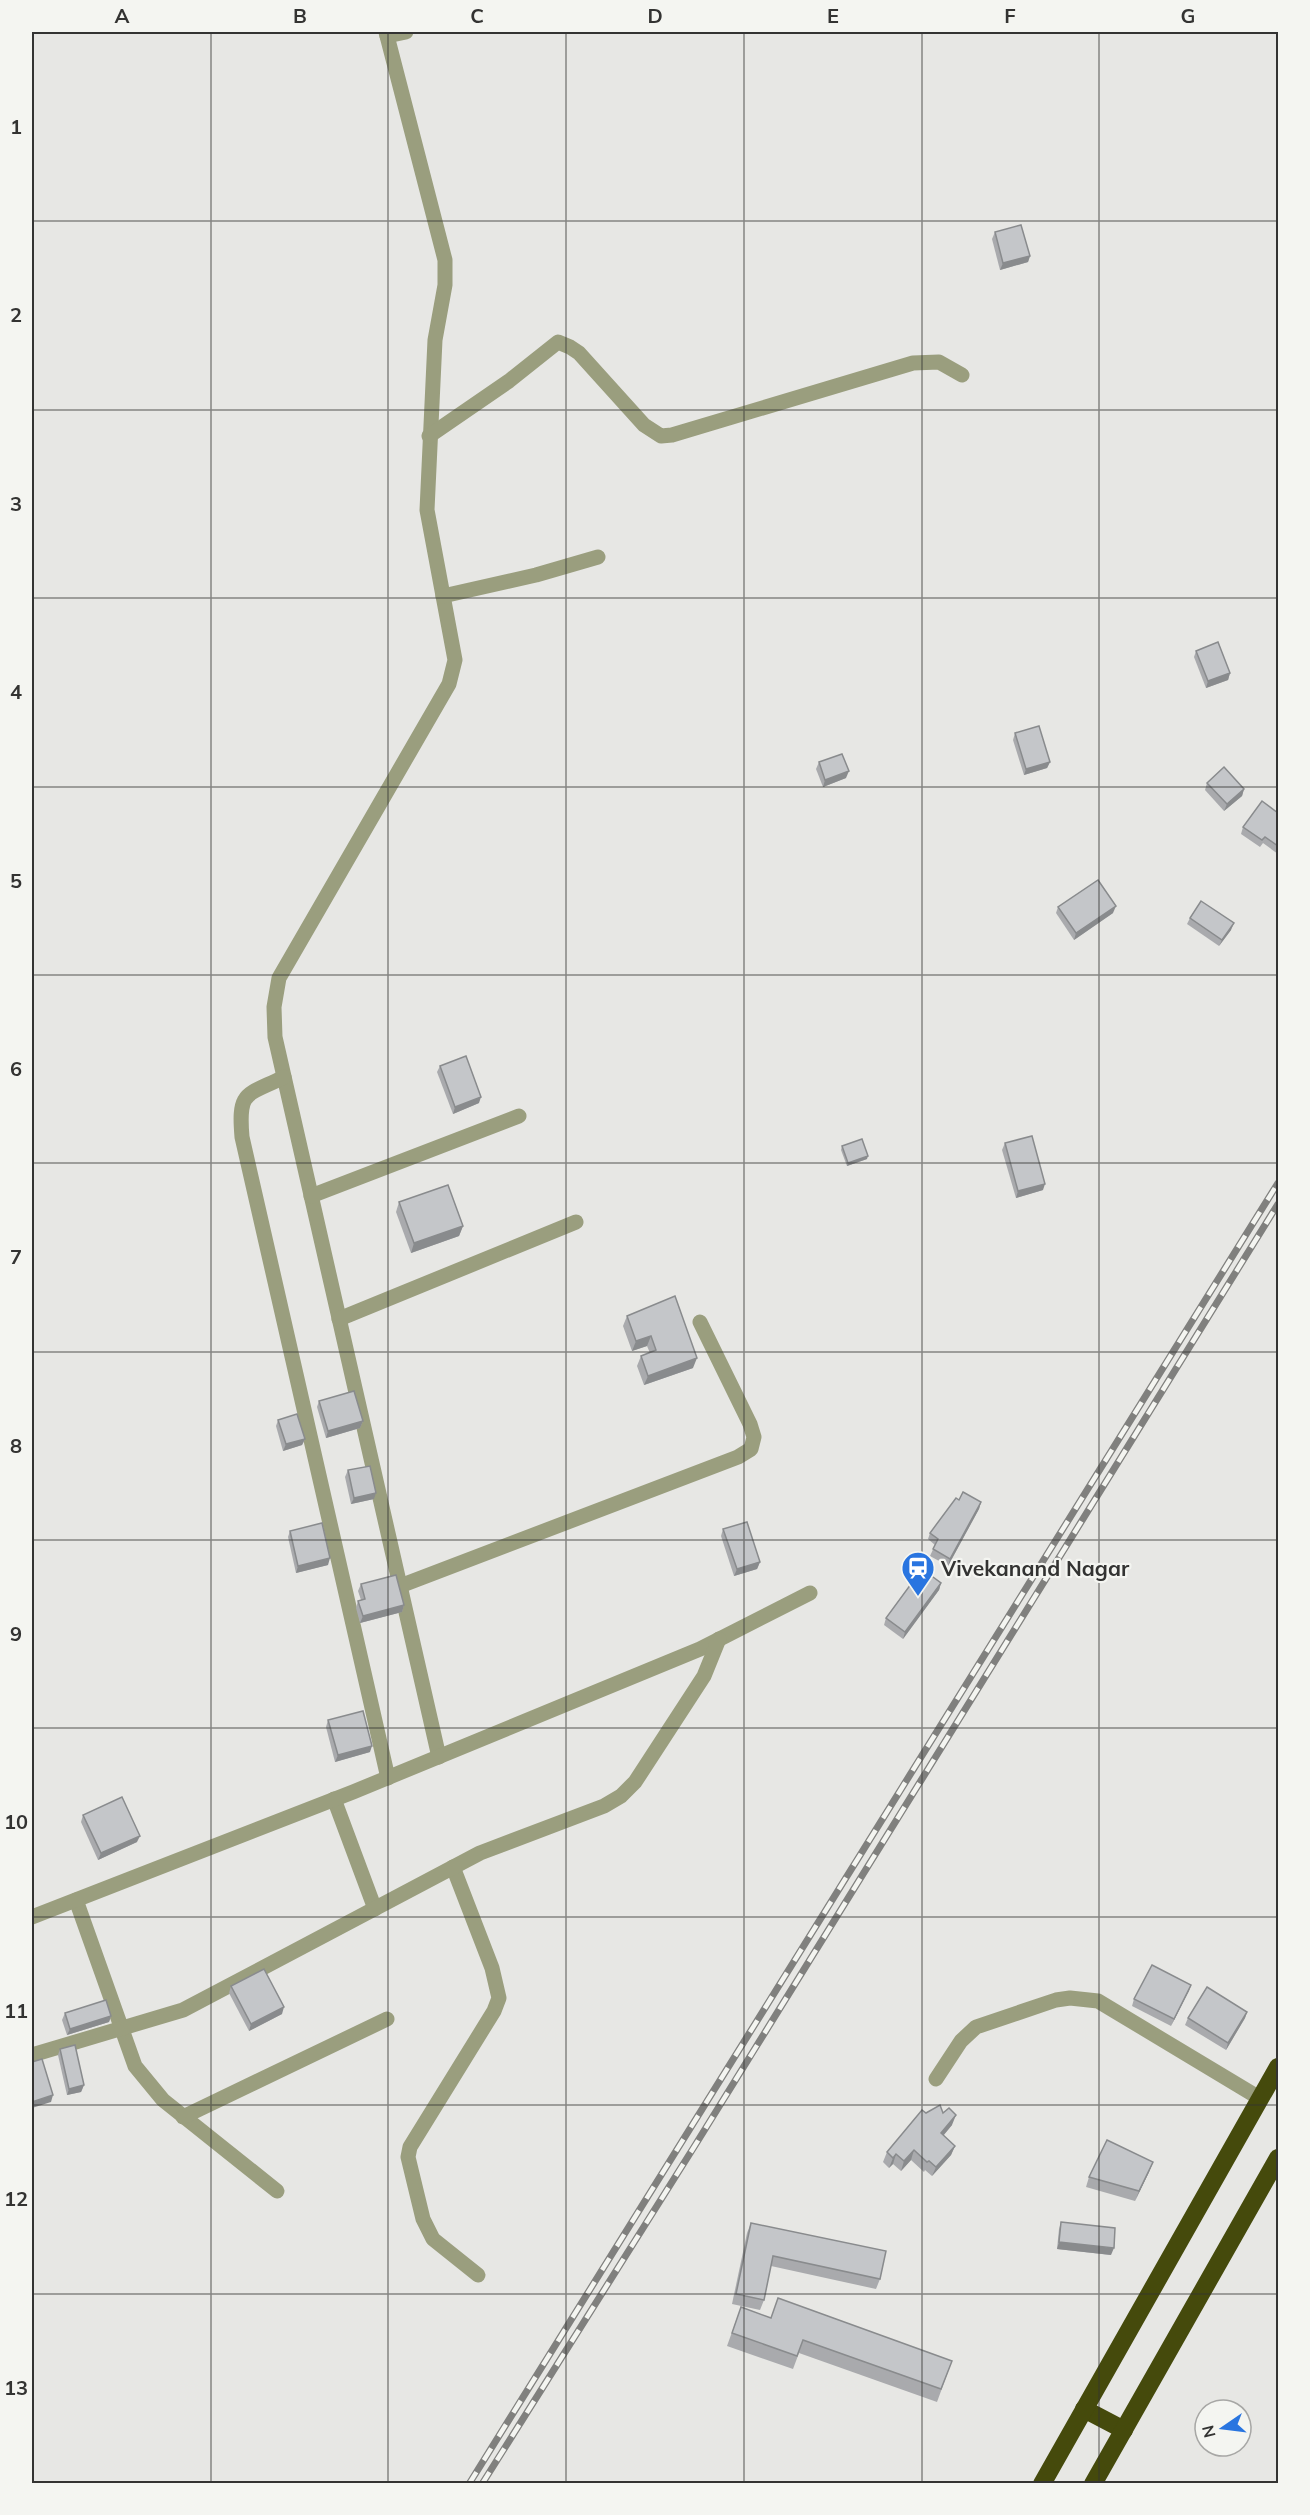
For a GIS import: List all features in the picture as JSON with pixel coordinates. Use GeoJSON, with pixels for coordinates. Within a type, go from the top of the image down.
{"type":"FeatureCollection","features":[{"type":"Feature","properties":{"kind":"highway"},"geometry":{"type":"LineString","coordinates":[[1042,2484],[1278,2067]]}},
{"type":"Feature","properties":{"kind":"highway"},"geometry":{"type":"LineString","coordinates":[[1093,2484],[1278,2158]]}},
{"type":"Feature","properties":{"kind":"highway"},"geometry":{"type":"LineString","coordinates":[[1084,2409],[1124,2430]]}},
{"type":"Feature","properties":{"kind":"street"},"geometry":{"type":"LineString","coordinates":[[406,32],[386,34],[445,260],[445,285],[435,340],[427,510],[455,660],[449,684],[279,978],[274,1007],[275,1037],[439,1757]]}},
{"type":"Feature","properties":{"kind":"street"},"geometry":{"type":"LineString","coordinates":[[429,436],[509,381],[558,342],[570,346],[579,353],[644,425],[661,436],[672,435],[914,363],[939,362],[963,375]]}},
{"type":"Feature","properties":{"kind":"street"},"geometry":{"type":"LineString","coordinates":[[443,596],[536,575],[598,557]]}},
{"type":"Feature","properties":{"kind":"street"},"geometry":{"type":"LineString","coordinates":[[284,1077],[246,1096],[241,1107],[243,1137],[388,1778]]}},
{"type":"Feature","properties":{"kind":"street"},"geometry":{"type":"LineString","coordinates":[[311,1196],[519,1116]]}},
{"type":"Feature","properties":{"kind":"street"},"geometry":{"type":"LineString","coordinates":[[339,1318],[576,1222]]}},
{"type":"Feature","properties":{"kind":"street"},"geometry":{"type":"LineString","coordinates":[[400,1586],[738,1457],[751,1449],[754,1437],[750,1424],[700,1322]]}},
{"type":"Feature","properties":{"kind":"street"},"geometry":{"type":"LineString","coordinates":[[32,1917],[439,1757],[719,1639],[810,1593]]}},
{"type":"Feature","properties":{"kind":"street"},"geometry":{"type":"LineString","coordinates":[[32,2055],[183,2010],[480,1853],[604,1806],[621,1796],[635,1782],[704,1676],[719,1639]]}},
{"type":"Feature","properties":{"kind":"street"},"geometry":{"type":"LineString","coordinates":[[334,1799],[375,1909]]}},
{"type":"Feature","properties":{"kind":"street"},"geometry":{"type":"LineString","coordinates":[[453,1867],[492,1968],[499,1998],[494,2010],[410,2147],[408,2157],[423,2219],[433,2239],[478,2275]]}},
{"type":"Feature","properties":{"kind":"street"},"geometry":{"type":"LineString","coordinates":[[76,1899],[120,2029],[135,2066],[163,2100],[277,2192]]}},
{"type":"Feature","properties":{"kind":"street"},"geometry":{"type":"LineString","coordinates":[[936,2079],[962,2041],[976,2027],[1056,2000],[1082,1999],[1098,2001],[1261,2099]]}},
{"type":"Feature","properties":{"kind":"street"},"geometry":{"type":"LineString","coordinates":[[183,2117],[387,2019]]}},
{"type":"Feature","properties":{"kind":"building"},"geometry":{"type":"Polygon","coordinates":[[[1021,225],[1030,256],[1003,263],[995,232],[1021,225]]]}},
{"type":"Feature","properties":{"kind":"building"},"geometry":{"type":"Polygon","coordinates":[[[1218,642],[1230,673],[1208,681],[1196,651],[1218,642]]]}},
{"type":"Feature","properties":{"kind":"building"},"geometry":{"type":"Polygon","coordinates":[[[1039,726],[1050,762],[1026,769],[1015,733],[1039,726]]]}},
{"type":"Feature","properties":{"kind":"building"},"geometry":{"type":"Polygon","coordinates":[[[842,754],[849,771],[825,780],[819,762],[842,754]]]}},
{"type":"Feature","properties":{"kind":"building"},"geometry":{"type":"Polygon","coordinates":[[[1224,767],[1244,789],[1227,804],[1207,783],[1224,767]]]}},
{"type":"Feature","properties":{"kind":"building"},"geometry":{"type":"Polygon","coordinates":[[[1262,801],[1278,813],[1278,846],[1265,837],[1262,840],[1243,827],[1262,801]]]}},
{"type":"Feature","properties":{"kind":"building"},"geometry":{"type":"Polygon","coordinates":[[[1098,880],[1116,906],[1076,933],[1058,907],[1098,880]]]}},
{"type":"Feature","properties":{"kind":"building"},"geometry":{"type":"Polygon","coordinates":[[[1201,901],[1234,923],[1222,940],[1190,918],[1201,901]]]}},
{"type":"Feature","properties":{"kind":"building"},"geometry":{"type":"Polygon","coordinates":[[[466,1056],[481,1097],[455,1107],[440,1066],[466,1056]]]}},
{"type":"Feature","properties":{"kind":"building"},"geometry":{"type":"Polygon","coordinates":[[[1032,1136],[1045,1184],[1018,1191],[1005,1143],[1032,1136]]]}},
{"type":"Feature","properties":{"kind":"building"},"geometry":{"type":"Polygon","coordinates":[[[862,1139],[868,1156],[848,1163],[842,1146],[862,1139]]]}},
{"type":"Feature","properties":{"kind":"building"},"geometry":{"type":"Polygon","coordinates":[[[448,1185],[463,1226],[414,1243],[399,1202],[448,1185]]]}},
{"type":"Feature","properties":{"kind":"building"},"geometry":{"type":"Polygon","coordinates":[[[675,1296],[697,1358],[648,1376],[641,1356],[656,1350],[651,1336],[636,1341],[627,1316],[675,1296]]]}},
{"type":"Feature","properties":{"kind":"building"},"geometry":{"type":"Polygon","coordinates":[[[354,1391],[363,1421],[328,1431],[319,1401],[354,1391]]]}},
{"type":"Feature","properties":{"kind":"building"},"geometry":{"type":"Polygon","coordinates":[[[297,1414],[305,1439],[286,1444],[278,1420],[297,1414]]]}},
{"type":"Feature","properties":{"kind":"building"},"geometry":{"type":"Polygon","coordinates":[[[370,1466],[376,1493],[354,1498],[348,1470],[370,1466]]]}},
{"type":"Feature","properties":{"kind":"building"},"geometry":{"type":"Polygon","coordinates":[[[963,1492],[981,1502],[950,1559],[933,1549],[938,1539],[930,1533],[956,1498],[959,1500],[963,1492]]]}},
{"type":"Feature","properties":{"kind":"building"},"geometry":{"type":"Polygon","coordinates":[[[747,1522],[760,1562],[737,1569],[723,1529],[747,1522]]]}},
{"type":"Feature","properties":{"kind":"building"},"geometry":{"type":"Polygon","coordinates":[[[322,1523],[330,1558],[298,1566],[290,1531],[322,1523]]]}},
{"type":"Feature","properties":{"kind":"building"},"geometry":{"type":"Polygon","coordinates":[[[922,1569],[941,1583],[905,1632],[886,1618],[922,1569]]]}},
{"type":"Feature","properties":{"kind":"building"},"geometry":{"type":"Polygon","coordinates":[[[396,1575],[404,1605],[363,1616],[358,1601],[365,1599],[361,1584],[396,1575]]]}},
{"type":"Feature","properties":{"kind":"building"},"geometry":{"type":"Polygon","coordinates":[[[363,1711],[372,1746],[338,1755],[328,1720],[363,1711]]]}},
{"type":"Feature","properties":{"kind":"building"},"geometry":{"type":"Polygon","coordinates":[[[122,1797],[140,1836],[101,1853],[83,1815],[122,1797]]]}},
{"type":"Feature","properties":{"kind":"building"},"geometry":{"type":"Polygon","coordinates":[[[1152,1965],[1191,1985],[1174,2019],[1134,1999],[1152,1965]]]}},
{"type":"Feature","properties":{"kind":"building"},"geometry":{"type":"Polygon","coordinates":[[[264,1969],[284,2007],[251,2024],[231,1986],[264,1969]]]}},
{"type":"Feature","properties":{"kind":"building"},"geometry":{"type":"Polygon","coordinates":[[[1207,1987],[1247,2012],[1228,2043],[1188,2018],[1207,1987]]]}},
{"type":"Feature","properties":{"kind":"building"},"geometry":{"type":"Polygon","coordinates":[[[106,2000],[111,2016],[70,2029],[65,2013],[106,2000]]]}},
{"type":"Feature","properties":{"kind":"building"},"geometry":{"type":"Polygon","coordinates":[[[75,2045],[84,2085],[69,2089],[60,2049],[75,2045]]]}},
{"type":"Feature","properties":{"kind":"building"},"geometry":{"type":"Polygon","coordinates":[[[42,2059],[53,2095],[32,2102],[32,2062],[42,2059]]]}},
{"type":"Feature","properties":{"kind":"building"},"geometry":{"type":"Polygon","coordinates":[[[940,2105],[943,2113],[949,2108],[956,2115],[941,2133],[955,2146],[936,2167],[914,2150],[904,2161],[896,2154],[893,2158],[887,2152],[922,2110],[926,2113],[940,2105]]]}},
{"type":"Feature","properties":{"kind":"building"},"geometry":{"type":"Polygon","coordinates":[[[1107,2140],[1153,2162],[1139,2191],[1089,2177],[1107,2140]]]}},
{"type":"Feature","properties":{"kind":"building"},"geometry":{"type":"Polygon","coordinates":[[[1061,2222],[1115,2228],[1114,2248],[1059,2242],[1061,2222]]]}},
{"type":"Feature","properties":{"kind":"building"},"geometry":{"type":"Polygon","coordinates":[[[751,2223],[886,2251],[880,2279],[773,2256],[764,2300],[736,2294],[751,2223]]]}},
{"type":"Feature","properties":{"kind":"building"},"geometry":{"type":"Polygon","coordinates":[[[778,2298],[952,2361],[941,2389],[803,2340],[797,2356],[732,2333],[741,2307],[771,2318],[778,2298]]]}},
{"type":"Feature","properties":{"kind":"railway"},"geometry":{"type":"LineString","coordinates":[[469,2484],[1278,1183]]}},
{"type":"Feature","properties":{"kind":"railway"},"geometry":{"type":"LineString","coordinates":[[482,2484],[694,2147],[1278,1204]]}},
{"type":"Feature","properties":{"kind":"place","name":"Vivekanand Nagar"},"geometry":{"type":"Point","coordinates":[918,1597]}}]}
